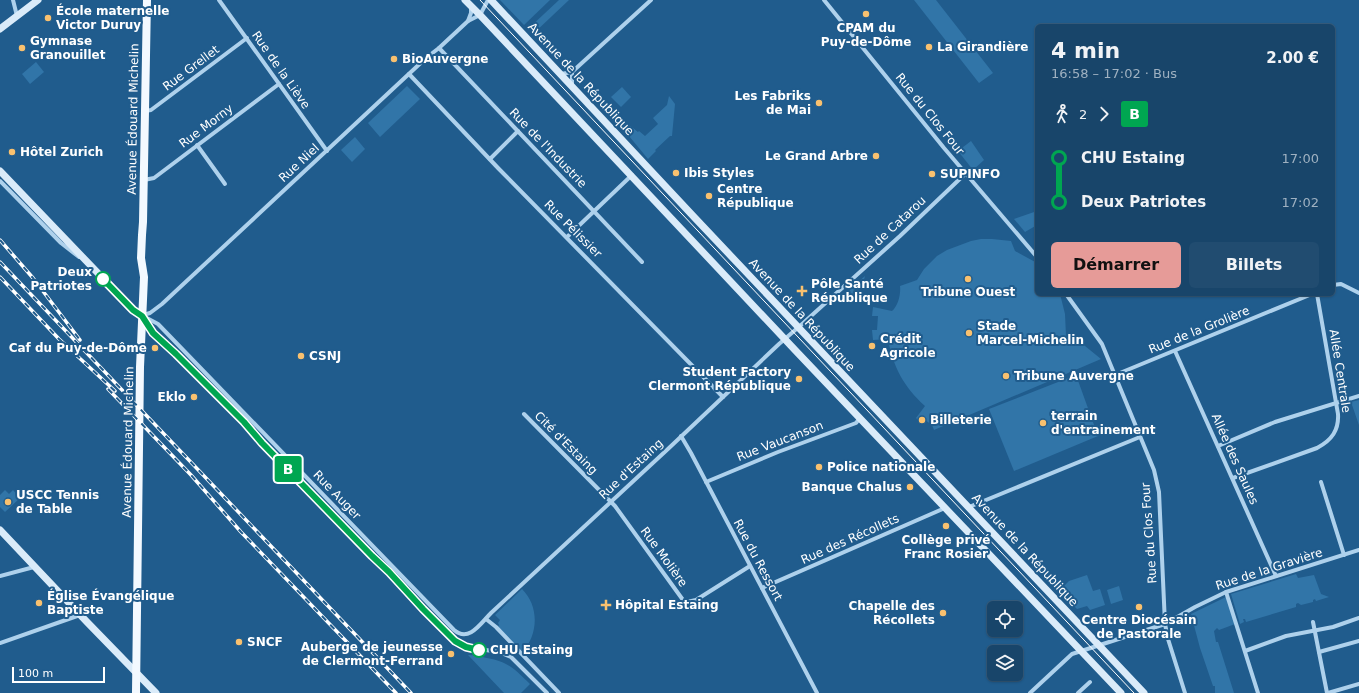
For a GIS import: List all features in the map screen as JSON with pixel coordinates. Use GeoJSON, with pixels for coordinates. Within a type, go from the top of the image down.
{"type":"FeatureCollection","features":[{"type":"Feature","properties":{"kind":"main road"},"geometry":{"type":"LineString","coordinates":[[0,30],[38,0]]}},
{"type":"Feature","properties":{"kind":"main road","name":"Avenue Édouard Michelin"},"geometry":{"type":"LineString","coordinates":[[136,693],[140,367],[144,277],[141,258],[144,222],[147,0]]}},
{"type":"Feature","properties":{"kind":"main road","name":"Avenue de la République"},"geometry":{"type":"LineString","coordinates":[[491,0],[572,85],[694,218],[799,327],[1144,693]]}},
{"type":"Feature","properties":{"kind":"main road"},"geometry":{"type":"LineString","coordinates":[[468,3],[788,337],[860,418],[1121,693]]}},
{"type":"Feature","properties":{"kind":"main road"},"geometry":{"type":"LineString","coordinates":[[0,171],[64,237],[82,258],[133,310],[142,316]]}},
{"type":"Feature","properties":{"kind":"main road"},"geometry":{"type":"LineString","coordinates":[[0,530],[156,693]]}},
{"type":"Feature","properties":{"kind":"street"},"geometry":{"type":"LineString","coordinates":[[13,0],[18,16]]}},
{"type":"Feature","properties":{"kind":"street","name":"Rue de la Liève"},"geometry":{"type":"LineString","coordinates":[[219,0],[328,151]]}},
{"type":"Feature","properties":{"kind":"street"},"geometry":{"type":"LineString","coordinates":[[480,14],[488,0]]}},
{"type":"Feature","properties":{"kind":"street"},"geometry":{"type":"LineString","coordinates":[[561,74],[572,72],[651,0]]}},
{"type":"Feature","properties":{"kind":"street","name":"Rue du Clos Four"},"geometry":{"type":"LineString","coordinates":[[824,0],[1035,255]]}},
{"type":"Feature","properties":{"kind":"street"},"geometry":{"type":"LineString","coordinates":[[468,3],[471,13],[468,21]]}},
{"type":"Feature","properties":{"kind":"street","name":"Rue Niel"},"geometry":{"type":"LineString","coordinates":[[142,316],[150,313],[162,304],[328,151],[426,58],[468,21],[480,14]]}},
{"type":"Feature","properties":{"kind":"street","name":"Rue Grellet"},"geometry":{"type":"LineString","coordinates":[[145,111],[151,110],[247,38]]}},
{"type":"Feature","properties":{"kind":"street","name":"Rue de l'Industrie"},"geometry":{"type":"LineString","coordinates":[[439,48],[642,262]]}},
{"type":"Feature","properties":{"kind":"street"},"geometry":{"type":"LineString","coordinates":[[572,72],[572,85]]}},
{"type":"Feature","properties":{"kind":"street","name":"Rue Pélissier"},"geometry":{"type":"LineString","coordinates":[[409,74],[723,397]]}},
{"type":"Feature","properties":{"kind":"street","name":"Rue Morny"},"geometry":{"type":"LineString","coordinates":[[144,180],[154,178],[279,84]]}},
{"type":"Feature","properties":{"kind":"street"},"geometry":{"type":"LineString","coordinates":[[490,159],[518,131]]}},
{"type":"Feature","properties":{"kind":"street"},"geometry":{"type":"LineString","coordinates":[[196,145],[225,184]]}},
{"type":"Feature","properties":{"kind":"street","name":"Rue de Catarou"},"geometry":{"type":"LineString","coordinates":[[788,337],[900,236],[966,173]]}},
{"type":"Feature","properties":{"kind":"street"},"geometry":{"type":"LineString","coordinates":[[567,237],[632,175]]}},
{"type":"Feature","properties":{"kind":"street"},"geometry":{"type":"LineString","coordinates":[[0,181],[61,243],[82,258]]}},
{"type":"Feature","properties":{"kind":"street"},"geometry":{"type":"LineString","coordinates":[[1335,285],[1341,284],[1359,293]]}},
{"type":"Feature","properties":{"kind":"street","name":"Rue du Clos Four"},"geometry":{"type":"LineString","coordinates":[[1067,296],[1097,336],[1106,352],[1154,470],[1159,492],[1165,624],[1168,639],[1185,693]]}},
{"type":"Feature","properties":{"kind":"street","name":"Rue de la Grolière"},"geometry":{"type":"LineString","coordinates":[[1115,375],[1307,296]]}},
{"type":"Feature","properties":{"kind":"street","name":"Allée Centrale"},"geometry":{"type":"LineString","coordinates":[[1233,478],[1324,444],[1336,431],[1338,422],[1336,403],[1317,296]]}},
{"type":"Feature","properties":{"kind":"street"},"geometry":{"type":"LineString","coordinates":[[142,316],[153,333],[244,422],[262,443],[389,572],[448,635],[466,647],[499,652],[512,657],[546,693]]}},
{"type":"Feature","properties":{"kind":"street","name":"Rue Auger"},"geometry":{"type":"LineString","coordinates":[[142,316],[146,316],[158,324],[454,630],[461,635],[472,633],[486,619]]}},
{"type":"Feature","properties":{"kind":"street","name":"Rue d'Estaing"},"geometry":{"type":"LineString","coordinates":[[486,619],[788,337]]}},
{"type":"Feature","properties":{"kind":"street","name":"Allée des Saules"},"geometry":{"type":"LineString","coordinates":[[1175,351],[1276,576]]}},
{"type":"Feature","properties":{"kind":"street"},"geometry":{"type":"LineString","coordinates":[[1218,446],[1275,422],[1359,396]]}},
{"type":"Feature","properties":{"kind":"street","name":"Cité d'Estaing"},"geometry":{"type":"LineString","coordinates":[[524,414],[610,502]]}},
{"type":"Feature","properties":{"kind":"street","name":"Rue Vaucanson"},"geometry":{"type":"LineString","coordinates":[[706,482],[778,452],[856,423],[860,418]]}},
{"type":"Feature","properties":{"kind":"street","name":"Rue du Ressort"},"geometry":{"type":"LineString","coordinates":[[681,436],[817,693]]}},
{"type":"Feature","properties":{"kind":"street"},"geometry":{"type":"LineString","coordinates":[[969,507],[1140,437]]}},
{"type":"Feature","properties":{"kind":"street"},"geometry":{"type":"LineString","coordinates":[[1321,482],[1344,555]]}},
{"type":"Feature","properties":{"kind":"street","name":"Rue Molière"},"geometry":{"type":"LineString","coordinates":[[610,502],[615,506],[683,600],[688,602],[696,600],[750,566]]}},
{"type":"Feature","properties":{"kind":"street","name":"Rue des Récollets"},"geometry":{"type":"LineString","coordinates":[[762,588],[946,508]]}},
{"type":"Feature","properties":{"kind":"street","name":"Rue de la Gravière"},"geometry":{"type":"LineString","coordinates":[[1098,645],[1165,624],[1226,592],[1359,550]]}},
{"type":"Feature","properties":{"kind":"street"},"geometry":{"type":"LineString","coordinates":[[0,576],[34,566]]}},
{"type":"Feature","properties":{"kind":"street"},"geometry":{"type":"LineString","coordinates":[[1226,592],[1258,693]]}},
{"type":"Feature","properties":{"kind":"street"},"geometry":{"type":"LineString","coordinates":[[0,643],[80,615]]}},
{"type":"Feature","properties":{"kind":"street"},"geometry":{"type":"LineString","coordinates":[[1245,651],[1286,636],[1333,626],[1359,618]]}},
{"type":"Feature","properties":{"kind":"street"},"geometry":{"type":"LineString","coordinates":[[486,619],[496,627],[559,693]]}},
{"type":"Feature","properties":{"kind":"street"},"geometry":{"type":"LineString","coordinates":[[1313,622],[1328,693],[1359,684]]}},
{"type":"Feature","properties":{"kind":"street"},"geometry":{"type":"LineString","coordinates":[[1319,652],[1359,642]]}},
{"type":"Feature","properties":{"kind":"street"},"geometry":{"type":"LineString","coordinates":[[1030,693],[1072,654],[1098,645]]}},
{"type":"Feature","properties":{"kind":"street"},"geometry":{"type":"LineString","coordinates":[[1078,693],[1090,682]]}},
{"type":"Feature","properties":{"kind":"shaded area"},"geometry":{"type":"Polygon","coordinates":[[[500,0],[550,0],[524,25],[500,0]]]}},
{"type":"Feature","properties":{"kind":"shaded area"},"geometry":{"type":"Polygon","coordinates":[[[559,0],[569,0],[534,33],[529,28],[559,0]]]}},
{"type":"Feature","properties":{"kind":"shaded area"},"geometry":{"type":"Polygon","coordinates":[[[914,0],[936,0],[993,73],[979,83],[914,0]]]}},
{"type":"Feature","properties":{"kind":"shaded area"},"geometry":{"type":"Polygon","coordinates":[[[36,62],[44,72],[30,84],[22,74],[36,62]]]}},
{"type":"Feature","properties":{"kind":"shaded area"},"geometry":{"type":"Polygon","coordinates":[[[407,86],[420,99],[380,137],[368,123],[407,86]]]}},
{"type":"Feature","properties":{"kind":"shaded area"},"geometry":{"type":"Polygon","coordinates":[[[622,87],[631,97],[621,107],[611,97],[622,87]]]}},
{"type":"Feature","properties":{"kind":"shaded area"},"geometry":{"type":"Polygon","coordinates":[[[669,96],[675,104],[672,136],[670,136],[655,150],[656,151],[648,159],[624,130],[629,125],[645,136],[658,124],[653,118],[667,105],[669,96]]]}},
{"type":"Feature","properties":{"kind":"shaded area"},"geometry":{"type":"Polygon","coordinates":[[[355,137],[365,149],[352,162],[341,150],[355,137]]]}},
{"type":"Feature","properties":{"kind":"shaded area"},"geometry":{"type":"Polygon","coordinates":[[[971,141],[984,160],[973,170],[958,151],[971,141]]]}},
{"type":"Feature","properties":{"kind":"shaded area"},"geometry":{"type":"Polygon","coordinates":[[[1035,212],[1035,226],[1025,232],[1014,219],[1035,212]]]}},
{"type":"Feature","properties":{"kind":"shaded area","name":"Stade Marcel-Michelin"},"geometry":{"type":"Polygon","coordinates":[[[992,239],[1011,241],[1015,251],[1035,262],[1035,296],[1060,296],[1065,314],[1066,336],[1074,337],[1101,359],[934,430],[932,425],[921,417],[918,420],[916,418],[925,406],[905,384],[900,376],[893,359],[888,339],[873,340],[872,330],[877,330],[878,316],[872,316],[873,307],[892,311],[899,300],[900,286],[917,280],[924,269],[937,256],[947,250],[971,241],[992,239]]]}},
{"type":"Feature","properties":{"kind":"shaded area"},"geometry":{"type":"Polygon","coordinates":[[[865,276],[859,297],[846,295],[846,293],[865,276]]]}},
{"type":"Feature","properties":{"kind":"shaded area"},"geometry":{"type":"Polygon","coordinates":[[[1076,375],[1098,436],[1014,471],[989,409],[1076,375]]]}},
{"type":"Feature","properties":{"kind":"shaded area"},"geometry":{"type":"Polygon","coordinates":[[[1359,400],[1359,425],[1351,402],[1359,400]]]}},
{"type":"Feature","properties":{"kind":"shaded area","name":"USCC Tennis de Table"},"geometry":{"type":"Polygon","coordinates":[[[5,490],[9,494],[13,490],[20,498],[5,512],[0,507],[0,495],[5,490]]]}},
{"type":"Feature","properties":{"kind":"shaded area"},"geometry":{"type":"Polygon","coordinates":[[[1296,574],[1298,578],[1314,575],[1321,594],[1329,597],[1316,601],[1315,599],[1313,602],[1301,605],[1298,603],[1296,604],[1296,607],[1246,622],[1245,619],[1243,619],[1244,622],[1240,624],[1231,594],[1296,574]]]}},
{"type":"Feature","properties":{"kind":"shaded area"},"geometry":{"type":"Polygon","coordinates":[[[1087,575],[1093,591],[1100,589],[1105,605],[1090,610],[1087,606],[1077,609],[1059,591],[1069,581],[1087,575]]]}},
{"type":"Feature","properties":{"kind":"shaded area"},"geometry":{"type":"Polygon","coordinates":[[[1119,586],[1123,600],[1111,604],[1107,590],[1119,586]]]}},
{"type":"Feature","properties":{"kind":"shaded area"},"geometry":{"type":"Polygon","coordinates":[[[522,589],[532,604],[535,621],[531,638],[522,653],[498,627],[500,620],[495,615],[522,589]]]}},
{"type":"Feature","properties":{"kind":"shaded area"},"geometry":{"type":"Polygon","coordinates":[[[1226,597],[1235,624],[1219,630],[1217,628],[1214,631],[1216,642],[1218,642],[1234,693],[1215,693],[1215,686],[1213,686],[1200,648],[1191,614],[1226,597]]]}},
{"type":"Feature","properties":{"kind":"shaded area"},"geometry":{"type":"Polygon","coordinates":[[[468,655],[495,660],[506,664],[530,684],[521,693],[504,693],[468,655]]]}},
{"type":"Feature","properties":{"kind":"tram line"},"geometry":{"type":"LineString","coordinates":[[480,0],[1134,693]]}},
{"type":"Feature","properties":{"kind":"railway"},"geometry":{"type":"LineString","coordinates":[[0,240],[33,278],[80,340]]}},
{"type":"Feature","properties":{"kind":"railway"},"geometry":{"type":"LineString","coordinates":[[0,262],[411,693]]}},
{"type":"Feature","properties":{"kind":"railway"},"geometry":{"type":"LineString","coordinates":[[0,277],[59,339],[115,391]]}},
{"type":"Feature","properties":{"kind":"railway"},"geometry":{"type":"LineString","coordinates":[[108,389],[191,475],[241,532],[396,693]]}},
{"type":"Feature","properties":{"kind":"bus line","name":"B"},"geometry":{"type":"LineString","coordinates":[[103,279],[133,310],[142,316],[153,333],[244,422],[262,443],[389,572],[448,635],[461,645],[479,650]]}},
{"type":"Feature","properties":{"kind":"place","name":"CPAM du Puy-de-Dôme"},"geometry":{"type":"Point","coordinates":[866,14]}},
{"type":"Feature","properties":{"kind":"place","name":"École maternelle Victor Duruy"},"geometry":{"type":"Point","coordinates":[48,18]}},
{"type":"Feature","properties":{"kind":"place","name":"La Girandière"},"geometry":{"type":"Point","coordinates":[929,47]}},
{"type":"Feature","properties":{"kind":"place","name":"Gymnase Granouillet"},"geometry":{"type":"Point","coordinates":[22,48]}},
{"type":"Feature","properties":{"kind":"place","name":"BioAuvergne"},"geometry":{"type":"Point","coordinates":[394,59]}},
{"type":"Feature","properties":{"kind":"place","name":"Les Fabriks de Mai"},"geometry":{"type":"Point","coordinates":[819,103]}},
{"type":"Feature","properties":{"kind":"place","name":"Hôtel Zurich"},"geometry":{"type":"Point","coordinates":[12,152]}},
{"type":"Feature","properties":{"kind":"place","name":"Le Grand Arbre"},"geometry":{"type":"Point","coordinates":[876,156]}},
{"type":"Feature","properties":{"kind":"place","name":"Ibis Styles"},"geometry":{"type":"Point","coordinates":[676,173]}},
{"type":"Feature","properties":{"kind":"place","name":"SUPINFO"},"geometry":{"type":"Point","coordinates":[932,174]}},
{"type":"Feature","properties":{"kind":"place","name":"Centre République"},"geometry":{"type":"Point","coordinates":[709,196]}},
{"type":"Feature","properties":{"kind":"place","name":"Deux Patriotes"},"geometry":{"type":"Point","coordinates":[103,279]}},
{"type":"Feature","properties":{"kind":"place","name":"Tribune Ouest"},"geometry":{"type":"Point","coordinates":[968,279]}},
{"type":"Feature","properties":{"kind":"place","name":"Pôle Santé République"},"geometry":{"type":"Point","coordinates":[802,291]}},
{"type":"Feature","properties":{"kind":"place","name":"Stade Marcel-Michelin"},"geometry":{"type":"Point","coordinates":[969,333]}},
{"type":"Feature","properties":{"kind":"place","name":"Crédit Agricole"},"geometry":{"type":"Point","coordinates":[872,346]}},
{"type":"Feature","properties":{"kind":"place","name":"Caf du Puy-de-Dôme"},"geometry":{"type":"Point","coordinates":[155,348]}},
{"type":"Feature","properties":{"kind":"place","name":"CSNJ"},"geometry":{"type":"Point","coordinates":[301,356]}},
{"type":"Feature","properties":{"kind":"place","name":"Tribune Auvergne"},"geometry":{"type":"Point","coordinates":[1006,376]}},
{"type":"Feature","properties":{"kind":"place","name":"Student Factory Clermont République"},"geometry":{"type":"Point","coordinates":[799,379]}},
{"type":"Feature","properties":{"kind":"place","name":"Eklo"},"geometry":{"type":"Point","coordinates":[194,397]}},
{"type":"Feature","properties":{"kind":"place","name":"Billeterie"},"geometry":{"type":"Point","coordinates":[922,420]}},
{"type":"Feature","properties":{"kind":"place","name":"terrain d'entrainement"},"geometry":{"type":"Point","coordinates":[1043,423]}},
{"type":"Feature","properties":{"kind":"place","name":"Police nationale"},"geometry":{"type":"Point","coordinates":[819,467]}},
{"type":"Feature","properties":{"kind":"place","name":"Banque Chalus"},"geometry":{"type":"Point","coordinates":[910,487]}},
{"type":"Feature","properties":{"kind":"place","name":"USCC Tennis de Table"},"geometry":{"type":"Point","coordinates":[8,502]}},
{"type":"Feature","properties":{"kind":"place","name":"Collège privé Franc Rosier"},"geometry":{"type":"Point","coordinates":[946,526]}},
{"type":"Feature","properties":{"kind":"place","name":"Église Évangélique Baptiste"},"geometry":{"type":"Point","coordinates":[39,603]}},
{"type":"Feature","properties":{"kind":"place","name":"Hôpital Estaing"},"geometry":{"type":"Point","coordinates":[606,605]}},
{"type":"Feature","properties":{"kind":"place","name":"Centre Diocésain de Pastorale"},"geometry":{"type":"Point","coordinates":[1139,607]}},
{"type":"Feature","properties":{"kind":"place","name":"Chapelle des Récollets"},"geometry":{"type":"Point","coordinates":[943,613]}},
{"type":"Feature","properties":{"kind":"place","name":"SNCF"},"geometry":{"type":"Point","coordinates":[239,642]}},
{"type":"Feature","properties":{"kind":"place","name":"CHU Estaing"},"geometry":{"type":"Point","coordinates":[479,650]}},
{"type":"Feature","properties":{"kind":"place","name":"Auberge de jeunesse de Clermont-Ferrand"},"geometry":{"type":"Point","coordinates":[451,654]}}]}
